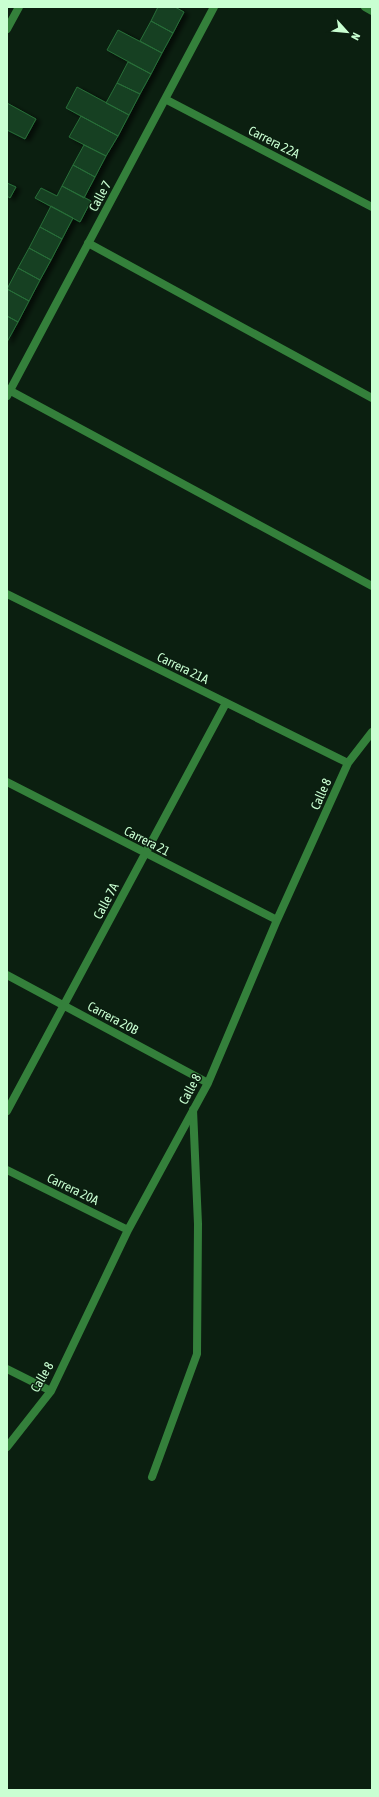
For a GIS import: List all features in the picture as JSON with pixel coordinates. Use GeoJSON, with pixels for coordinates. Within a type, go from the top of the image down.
{"type":"FeatureCollection","features":[{"type":"Feature","properties":{"kind":"street"},"geometry":{"type":"LineString","coordinates":[[7,29],[19,7]]}},
{"type":"Feature","properties":{"kind":"street","name":"Calle 7"},"geometry":{"type":"LineString","coordinates":[[8,392],[214,7]]}},
{"type":"Feature","properties":{"kind":"street"},"geometry":{"type":"LineString","coordinates":[[365,7],[372,11]]}},
{"type":"Feature","properties":{"kind":"street","name":"Carrera 22A"},"geometry":{"type":"LineString","coordinates":[[164,99],[372,207]]}},
{"type":"Feature","properties":{"kind":"street"},"geometry":{"type":"LineString","coordinates":[[88,243],[372,398]]}},
{"type":"Feature","properties":{"kind":"street"},"geometry":{"type":"LineString","coordinates":[[8,392],[372,586]]}},
{"type":"Feature","properties":{"kind":"street","name":"Carrera 21A"},"geometry":{"type":"LineString","coordinates":[[7,594],[348,763]]}},
{"type":"Feature","properties":{"kind":"street","name":"Calle 7A"},"geometry":{"type":"LineString","coordinates":[[7,1111],[226,703]]}},
{"type":"Feature","properties":{"kind":"street","name":"Calle 8"},"geometry":{"type":"LineString","coordinates":[[7,1446],[51,1391],[128,1230],[208,1083],[277,920],[348,763],[372,732]]}},
{"type":"Feature","properties":{"kind":"street","name":"Carrera 21"},"geometry":{"type":"LineString","coordinates":[[7,782],[145,854],[277,920]]}},
{"type":"Feature","properties":{"kind":"street","name":"Carrera 20B"},"geometry":{"type":"LineString","coordinates":[[7,975],[208,1083]]}},
{"type":"Feature","properties":{"kind":"street"},"geometry":{"type":"LineString","coordinates":[[152,1477],[197,1354],[198,1224],[193,1110]]}},
{"type":"Feature","properties":{"kind":"street","name":"Carrera 20A"},"geometry":{"type":"LineString","coordinates":[[7,1170],[128,1230]]}},
{"type":"Feature","properties":{"kind":"street"},"geometry":{"type":"LineString","coordinates":[[7,1369],[51,1391]]}},
{"type":"Feature","properties":{"kind":"building"},"geometry":{"type":"Polygon","coordinates":[[[158,7],[175,7],[184,12],[173,33],[151,21],[158,7]]]}},
{"type":"Feature","properties":{"kind":"building"},"geometry":{"type":"Polygon","coordinates":[[[151,21],[173,33],[162,53],[140,41],[151,21]]]}},
{"type":"Feature","properties":{"kind":"building"},"geometry":{"type":"Polygon","coordinates":[[[118,30],[162,53],[151,74],[107,50],[118,30]]]}},
{"type":"Feature","properties":{"kind":"building"},"geometry":{"type":"Polygon","coordinates":[[[128,62],[151,74],[140,94],[117,83],[128,62]]]}},
{"type":"Feature","properties":{"kind":"building"},"geometry":{"type":"Polygon","coordinates":[[[117,83],[140,94],[129,115],[106,103],[117,83]]]}},
{"type":"Feature","properties":{"kind":"building"},"geometry":{"type":"Polygon","coordinates":[[[77,87],[129,115],[118,136],[66,108],[77,87]]]}},
{"type":"Feature","properties":{"kind":"building"},"geometry":{"type":"Polygon","coordinates":[[[7,103],[36,119],[25,139],[7,130],[7,103]]]}},
{"type":"Feature","properties":{"kind":"building"},"geometry":{"type":"Polygon","coordinates":[[[81,116],[118,136],[106,156],[69,137],[81,116]]]}},
{"type":"Feature","properties":{"kind":"building"},"geometry":{"type":"Polygon","coordinates":[[[84,145],[106,156],[95,177],[73,165],[84,145]]]}},
{"type":"Feature","properties":{"kind":"building"},"geometry":{"type":"Polygon","coordinates":[[[73,165],[95,177],[84,198],[62,186],[73,165]]]}},
{"type":"Feature","properties":{"kind":"building"},"geometry":{"type":"Polygon","coordinates":[[[7,183],[16,187],[10,198],[7,196],[7,183]]]}},
{"type":"Feature","properties":{"kind":"building"},"geometry":{"type":"Polygon","coordinates":[[[62,186],[91,201],[80,222],[35,198],[41,188],[57,196],[62,186]]]}},
{"type":"Feature","properties":{"kind":"building"},"geometry":{"type":"Polygon","coordinates":[[[51,206],[73,218],[62,239],[40,227],[51,206]]]}},
{"type":"Feature","properties":{"kind":"building"},"geometry":{"type":"Polygon","coordinates":[[[40,227],[62,239],[51,260],[29,248],[40,227]]]}},
{"type":"Feature","properties":{"kind":"building"},"geometry":{"type":"Polygon","coordinates":[[[29,248],[51,260],[40,280],[18,268],[29,248]]]}},
{"type":"Feature","properties":{"kind":"building"},"geometry":{"type":"Polygon","coordinates":[[[18,268],[40,280],[29,301],[7,289],[18,268]]]}},
{"type":"Feature","properties":{"kind":"building"},"geometry":{"type":"Polygon","coordinates":[[[7,289],[29,301],[18,322],[7,316],[7,289]]]}},
{"type":"Feature","properties":{"kind":"building"},"geometry":{"type":"Polygon","coordinates":[[[7,316],[18,322],[7,342],[7,316]]]}}]}
